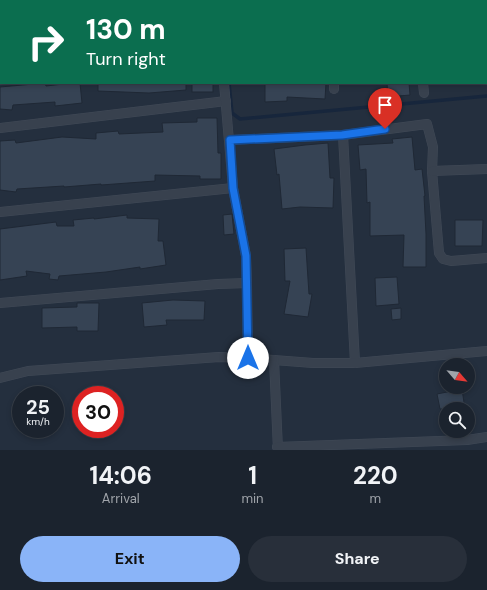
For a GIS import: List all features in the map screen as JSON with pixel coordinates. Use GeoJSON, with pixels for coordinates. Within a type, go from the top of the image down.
{"type":"FeatureCollection","features":[{"type":"Feature","properties":{"kind":"street"},"geometry":{"type":"LineString","coordinates":[[224,84],[233,188],[246,256],[248,358]]}},
{"type":"Feature","properties":{"kind":"street"},"geometry":{"type":"LineString","coordinates":[[423,84],[424,93]]}},
{"type":"Feature","properties":{"kind":"street"},"geometry":{"type":"LineString","coordinates":[[0,128],[226,101]]}},
{"type":"Feature","properties":{"kind":"street"},"geometry":{"type":"LineString","coordinates":[[230,140],[342,135],[428,124],[433,147],[432,171],[439,253],[443,259],[451,262],[487,258]]}},
{"type":"Feature","properties":{"kind":"street"},"geometry":{"type":"LineString","coordinates":[[342,135],[355,362]]}},
{"type":"Feature","properties":{"kind":"street"},"geometry":{"type":"LineString","coordinates":[[432,171],[487,169]]}},
{"type":"Feature","properties":{"kind":"street"},"geometry":{"type":"LineString","coordinates":[[0,212],[233,188]]}},
{"type":"Feature","properties":{"kind":"street"},"geometry":{"type":"LineString","coordinates":[[0,303],[247,283]]}},
{"type":"Feature","properties":{"kind":"street"},"geometry":{"type":"LineString","coordinates":[[0,378],[28,371],[219,357],[313,363],[355,362],[487,351]]}},
{"type":"Feature","properties":{"kind":"street"},"geometry":{"type":"LineString","coordinates":[[274,360],[278,448],[467,440],[487,437]]}},
{"type":"Feature","properties":{"kind":"building"},"geometry":{"type":"Polygon","coordinates":[[[34,84],[45,84],[46,86],[80,84],[82,103],[55,106],[55,102],[13,105],[12,110],[0,109],[0,87],[34,84]]]}},
{"type":"Feature","properties":{"kind":"building"},"geometry":{"type":"Polygon","coordinates":[[[98,84],[186,84],[186,90],[149,93],[98,91],[98,84]]]}},
{"type":"Feature","properties":{"kind":"building"},"geometry":{"type":"Polygon","coordinates":[[[192,84],[213,84],[213,92],[192,92],[192,84]]]}},
{"type":"Feature","properties":{"kind":"building"},"geometry":{"type":"Polygon","coordinates":[[[265,84],[326,84],[325,99],[287,97],[287,101],[265,102],[265,84]]]}},
{"type":"Feature","properties":{"kind":"building"},"geometry":{"type":"Polygon","coordinates":[[[387,84],[409,84],[410,95],[388,97],[387,84]]]}},
{"type":"Feature","properties":{"kind":"building"},"geometry":{"type":"Polygon","coordinates":[[[197,118],[217,118],[218,153],[221,153],[221,179],[200,179],[200,176],[155,175],[155,181],[17,189],[16,192],[0,190],[0,141],[15,140],[16,143],[62,137],[96,139],[96,133],[118,131],[119,134],[163,132],[162,123],[197,122],[197,118]]]}},
{"type":"Feature","properties":{"kind":"building"},"geometry":{"type":"Polygon","coordinates":[[[412,137],[415,170],[422,169],[425,196],[426,267],[403,267],[404,235],[370,236],[370,202],[367,203],[366,169],[360,170],[358,145],[393,143],[392,139],[412,137]]]}},
{"type":"Feature","properties":{"kind":"building"},"geometry":{"type":"Polygon","coordinates":[[[328,143],[330,178],[334,178],[333,208],[300,207],[282,209],[279,174],[277,175],[274,149],[328,143]]]}},
{"type":"Feature","properties":{"kind":"building"},"geometry":{"type":"Polygon","coordinates":[[[232,214],[234,234],[224,235],[223,215],[232,214]]]}},
{"type":"Feature","properties":{"kind":"building"},"geometry":{"type":"Polygon","coordinates":[[[127,215],[127,218],[159,219],[158,241],[163,241],[166,265],[140,269],[140,267],[106,272],[59,276],[58,280],[49,279],[50,274],[26,271],[27,276],[0,280],[0,229],[56,222],[57,226],[74,226],[73,220],[127,215]]]}},
{"type":"Feature","properties":{"kind":"building"},"geometry":{"type":"Polygon","coordinates":[[[455,220],[483,220],[482,246],[455,246],[455,220]]]}},
{"type":"Feature","properties":{"kind":"building"},"geometry":{"type":"Polygon","coordinates":[[[306,248],[309,294],[312,294],[308,317],[284,314],[290,281],[285,281],[284,249],[306,248]]]}},
{"type":"Feature","properties":{"kind":"building"},"geometry":{"type":"Polygon","coordinates":[[[397,277],[399,304],[376,306],[375,278],[397,277]]]}},
{"type":"Feature","properties":{"kind":"building"},"geometry":{"type":"Polygon","coordinates":[[[173,300],[205,301],[204,320],[166,320],[167,325],[144,327],[142,303],[173,300]]]}},
{"type":"Feature","properties":{"kind":"building"},"geometry":{"type":"Polygon","coordinates":[[[77,303],[99,303],[98,331],[77,331],[77,327],[42,328],[42,308],[77,307],[77,303]]]}},
{"type":"Feature","properties":{"kind":"building"},"geometry":{"type":"Polygon","coordinates":[[[401,308],[401,319],[392,320],[391,309],[401,308]]]}},
{"type":"Feature","properties":{"kind":"building"},"geometry":{"type":"Polygon","coordinates":[[[437,394],[463,394],[464,402],[439,402],[439,404],[437,394]]]}},
{"type":"Feature","properties":{"kind":"waterway"},"geometry":{"type":"LineString","coordinates":[[229,84],[232,113],[240,119],[487,96]]}},
{"type":"Feature","properties":{"kind":"route"},"geometry":{"type":"LineString","coordinates":[[248,358],[246,256],[233,188],[230,140],[342,135],[385,129]]}}]}
